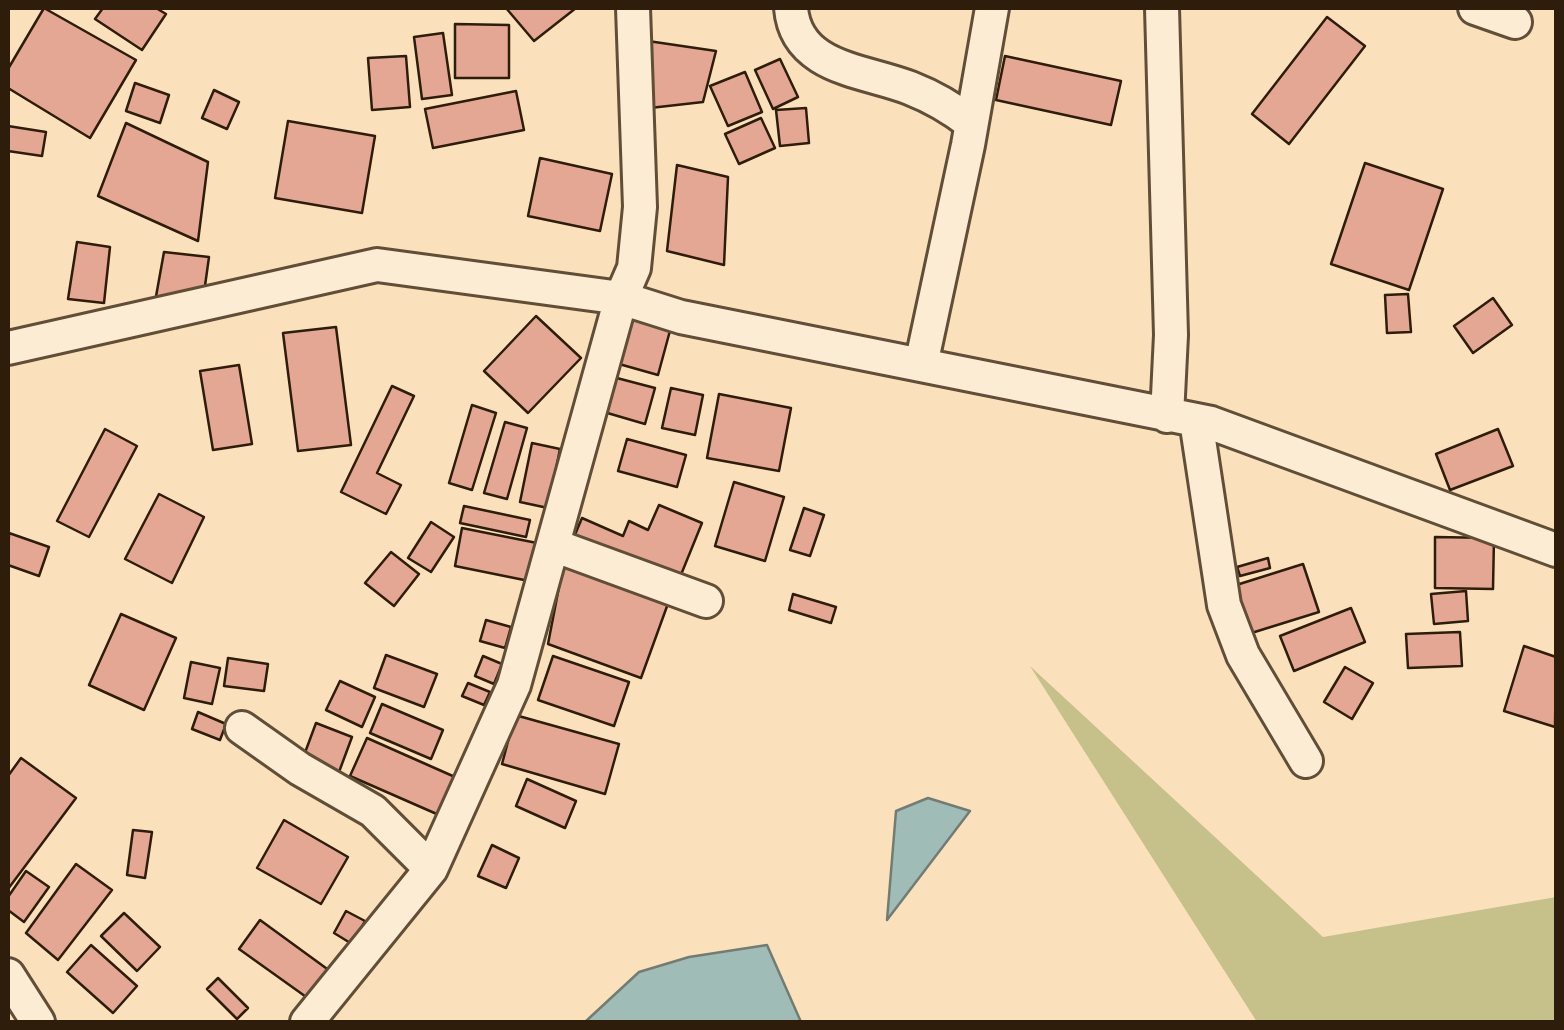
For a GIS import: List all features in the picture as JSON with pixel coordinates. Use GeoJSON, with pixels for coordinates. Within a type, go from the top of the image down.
{"type":"FeatureCollection","features":[{"type":"Feature","properties":{"kind":"street"},"geometry":{"type":"LineString","coordinates":[[307,1022],[431,869],[514,685],[621,298],[634,268],[640,208],[632,8]]}},
{"type":"Feature","properties":{"kind":"street"},"geometry":{"type":"LineString","coordinates":[[791,8],[797,36],[816,54],[937,99],[971,123]]}},
{"type":"Feature","properties":{"kind":"street"},"geometry":{"type":"LineString","coordinates":[[920,365],[992,8]]}},
{"type":"Feature","properties":{"kind":"street"},"geometry":{"type":"LineString","coordinates":[[1162,8],[1171,335],[1182,418],[1224,605],[1244,654],[1306,761]]}},
{"type":"Feature","properties":{"kind":"street"},"geometry":{"type":"LineString","coordinates":[[1475,8],[1515,22]]}},
{"type":"Feature","properties":{"kind":"street"},"geometry":{"type":"LineString","coordinates":[[8,348],[377,265],[621,298],[681,317],[1182,418],[1556,550]]}},
{"type":"Feature","properties":{"kind":"street"},"geometry":{"type":"LineString","coordinates":[[552,545],[706,601]]}},
{"type":"Feature","properties":{"kind":"street"},"geometry":{"type":"LineString","coordinates":[[242,728],[300,769],[374,811],[431,869]]}},
{"type":"Feature","properties":{"kind":"street"},"geometry":{"type":"LineString","coordinates":[[8,975],[38,1022]]}},
{"type":"Feature","properties":{"kind":"shaded area"},"geometry":{"type":"Polygon","coordinates":[[[1030,666],[1323,937],[1556,897],[1556,1022],[1257,1022],[1030,666]]]}},
{"type":"Feature","properties":{"kind":"water"},"geometry":{"type":"Polygon","coordinates":[[[928,798],[970,811],[887,920],[896,811],[928,798]]]}},
{"type":"Feature","properties":{"kind":"water"},"geometry":{"type":"Polygon","coordinates":[[[767,945],[801,1022],[585,1022],[639,972],[689,957],[767,945]]]}},
{"type":"Feature","properties":{"kind":"building"},"geometry":{"type":"Polygon","coordinates":[[[44,8],[136,60],[90,138],[8,88],[8,69],[44,8]]]}},
{"type":"Feature","properties":{"kind":"building"},"geometry":{"type":"Polygon","coordinates":[[[103,8],[156,8],[166,14],[142,50],[95,19],[103,8]]]}},
{"type":"Feature","properties":{"kind":"building"},"geometry":{"type":"Polygon","coordinates":[[[506,8],[576,8],[534,41],[506,8]]]}},
{"type":"Feature","properties":{"kind":"building"},"geometry":{"type":"Polygon","coordinates":[[[1327,17],[1365,46],[1289,144],[1252,114],[1327,17]]]}},
{"type":"Feature","properties":{"kind":"building"},"geometry":{"type":"Polygon","coordinates":[[[455,24],[509,25],[509,78],[455,78],[455,24]]]}},
{"type":"Feature","properties":{"kind":"building"},"geometry":{"type":"Polygon","coordinates":[[[443,33],[452,95],[422,99],[414,37],[443,33]]]}},
{"type":"Feature","properties":{"kind":"building"},"geometry":{"type":"Polygon","coordinates":[[[648,41],[716,51],[703,102],[650,108],[648,41]]]}},
{"type":"Feature","properties":{"kind":"building"},"geometry":{"type":"Polygon","coordinates":[[[406,56],[410,107],[372,110],[368,58],[406,56]]]}},
{"type":"Feature","properties":{"kind":"building"},"geometry":{"type":"Polygon","coordinates":[[[1005,56],[1121,81],[1111,125],[996,100],[1005,56]]]}},
{"type":"Feature","properties":{"kind":"building"},"geometry":{"type":"Polygon","coordinates":[[[780,59],[798,97],[773,109],[755,70],[780,59]]]}},
{"type":"Feature","properties":{"kind":"building"},"geometry":{"type":"Polygon","coordinates":[[[745,72],[762,112],[728,126],[710,86],[745,72]]]}},
{"type":"Feature","properties":{"kind":"building"},"geometry":{"type":"Polygon","coordinates":[[[135,83],[169,95],[160,123],[126,111],[135,83]]]}},
{"type":"Feature","properties":{"kind":"building"},"geometry":{"type":"Polygon","coordinates":[[[214,90],[239,102],[227,129],[202,118],[214,90]]]}},
{"type":"Feature","properties":{"kind":"building"},"geometry":{"type":"Polygon","coordinates":[[[516,91],[524,130],[433,148],[425,109],[516,91]]]}},
{"type":"Feature","properties":{"kind":"building"},"geometry":{"type":"Polygon","coordinates":[[[806,108],[809,143],[780,146],[776,110],[806,108]]]}},
{"type":"Feature","properties":{"kind":"building"},"geometry":{"type":"Polygon","coordinates":[[[761,118],[775,148],[739,164],[725,134],[761,118]]]}},
{"type":"Feature","properties":{"kind":"building"},"geometry":{"type":"Polygon","coordinates":[[[288,121],[375,136],[362,213],[275,198],[288,121]]]}},
{"type":"Feature","properties":{"kind":"building"},"geometry":{"type":"Polygon","coordinates":[[[126,123],[208,162],[198,241],[98,196],[126,123]]]}},
{"type":"Feature","properties":{"kind":"building"},"geometry":{"type":"Polygon","coordinates":[[[8,126],[46,132],[42,156],[8,151],[8,126]]]}},
{"type":"Feature","properties":{"kind":"building"},"geometry":{"type":"Polygon","coordinates":[[[540,158],[612,174],[600,231],[528,216],[540,158]]]}},
{"type":"Feature","properties":{"kind":"building"},"geometry":{"type":"Polygon","coordinates":[[[1365,163],[1443,189],[1409,290],[1331,264],[1365,163]]]}},
{"type":"Feature","properties":{"kind":"building"},"geometry":{"type":"Polygon","coordinates":[[[677,165],[728,177],[724,265],[667,251],[677,165]]]}},
{"type":"Feature","properties":{"kind":"building"},"geometry":{"type":"Polygon","coordinates":[[[77,242],[110,247],[104,303],[68,299],[77,242]]]}},
{"type":"Feature","properties":{"kind":"building"},"geometry":{"type":"Polygon","coordinates":[[[164,252],[209,257],[204,293],[155,302],[164,252]]]}},
{"type":"Feature","properties":{"kind":"building"},"geometry":{"type":"Polygon","coordinates":[[[1408,294],[1411,332],[1387,333],[1385,295],[1408,294]]]}},
{"type":"Feature","properties":{"kind":"building"},"geometry":{"type":"Polygon","coordinates":[[[1493,298],[1512,325],[1473,353],[1454,326],[1493,298]]]}},
{"type":"Feature","properties":{"kind":"building"},"geometry":{"type":"Polygon","coordinates":[[[536,316],[581,358],[528,413],[484,371],[536,316]]]}},
{"type":"Feature","properties":{"kind":"building"},"geometry":{"type":"Polygon","coordinates":[[[633,316],[671,327],[658,375],[619,364],[633,316]]]}},
{"type":"Feature","properties":{"kind":"building"},"geometry":{"type":"Polygon","coordinates":[[[336,327],[351,445],[298,451],[283,333],[336,327]]]}},
{"type":"Feature","properties":{"kind":"building"},"geometry":{"type":"Polygon","coordinates":[[[239,365],[252,444],[213,450],[200,371],[239,365]]]}},
{"type":"Feature","properties":{"kind":"building"},"geometry":{"type":"Polygon","coordinates":[[[613,377],[655,388],[645,424],[604,412],[613,377]]]}},
{"type":"Feature","properties":{"kind":"building"},"geometry":{"type":"Polygon","coordinates":[[[392,386],[414,396],[377,473],[401,485],[386,514],[341,492],[392,386]]]}},
{"type":"Feature","properties":{"kind":"building"},"geometry":{"type":"Polygon","coordinates":[[[671,388],[703,395],[695,435],[662,428],[671,388]]]}},
{"type":"Feature","properties":{"kind":"building"},"geometry":{"type":"Polygon","coordinates":[[[719,394],[791,408],[779,471],[707,458],[719,394]]]}},
{"type":"Feature","properties":{"kind":"building"},"geometry":{"type":"Polygon","coordinates":[[[472,405],[496,413],[472,490],[449,483],[472,405]]]}},
{"type":"Feature","properties":{"kind":"building"},"geometry":{"type":"Polygon","coordinates":[[[505,422],[527,428],[507,499],[484,493],[505,422]]]}},
{"type":"Feature","properties":{"kind":"building"},"geometry":{"type":"Polygon","coordinates":[[[105,429],[137,446],[89,537],[57,521],[105,429]]]}},
{"type":"Feature","properties":{"kind":"building"},"geometry":{"type":"Polygon","coordinates":[[[1498,429],[1513,466],[1450,490],[1436,454],[1498,429]]]}},
{"type":"Feature","properties":{"kind":"building"},"geometry":{"type":"Polygon","coordinates":[[[627,439],[686,455],[677,487],[618,471],[627,439]]]}},
{"type":"Feature","properties":{"kind":"building"},"geometry":{"type":"Polygon","coordinates":[[[532,443],[560,449],[548,508],[520,502],[532,443]]]}},
{"type":"Feature","properties":{"kind":"building"},"geometry":{"type":"Polygon","coordinates":[[[734,482],[784,497],[765,561],[715,546],[734,482]]]}},
{"type":"Feature","properties":{"kind":"building"},"geometry":{"type":"Polygon","coordinates":[[[159,494],[204,517],[172,583],[125,559],[159,494]]]}},
{"type":"Feature","properties":{"kind":"building"},"geometry":{"type":"Polygon","coordinates":[[[659,505],[702,523],[676,587],[571,544],[582,518],[623,536],[629,521],[648,530],[659,505]]]}},
{"type":"Feature","properties":{"kind":"building"},"geometry":{"type":"Polygon","coordinates":[[[464,506],[530,520],[526,537],[460,523],[464,506]]]}},
{"type":"Feature","properties":{"kind":"building"},"geometry":{"type":"Polygon","coordinates":[[[804,508],[824,515],[810,556],[790,550],[804,508]]]}},
{"type":"Feature","properties":{"kind":"building"},"geometry":{"type":"Polygon","coordinates":[[[431,522],[454,537],[431,572],[408,558],[431,522]]]}},
{"type":"Feature","properties":{"kind":"building"},"geometry":{"type":"Polygon","coordinates":[[[462,528],[542,544],[534,582],[455,566],[462,528]]]}},
{"type":"Feature","properties":{"kind":"building"},"geometry":{"type":"Polygon","coordinates":[[[9,533],[49,547],[39,576],[8,565],[9,533]]]}},
{"type":"Feature","properties":{"kind":"building"},"geometry":{"type":"Polygon","coordinates":[[[1435,537],[1494,538],[1493,589],[1435,588],[1435,537]]]}},
{"type":"Feature","properties":{"kind":"building"},"geometry":{"type":"Polygon","coordinates":[[[391,552],[419,574],[394,606],[365,583],[391,552]]]}},
{"type":"Feature","properties":{"kind":"building"},"geometry":{"type":"Polygon","coordinates":[[[1268,558],[1270,568],[1240,576],[1237,567],[1268,558]]]}},
{"type":"Feature","properties":{"kind":"building"},"geometry":{"type":"Polygon","coordinates":[[[564,561],[670,598],[641,678],[548,644],[564,561]]]}},
{"type":"Feature","properties":{"kind":"building"},"geometry":{"type":"Polygon","coordinates":[[[1303,564],[1319,612],[1245,635],[1230,587],[1303,564]]]}},
{"type":"Feature","properties":{"kind":"building"},"geometry":{"type":"Polygon","coordinates":[[[1466,591],[1468,621],[1434,624],[1431,594],[1466,591]]]}},
{"type":"Feature","properties":{"kind":"building"},"geometry":{"type":"Polygon","coordinates":[[[793,594],[836,607],[831,623],[789,610],[793,594]]]}},
{"type":"Feature","properties":{"kind":"building"},"geometry":{"type":"Polygon","coordinates":[[[1351,608],[1365,642],[1294,671],[1280,636],[1351,608]]]}},
{"type":"Feature","properties":{"kind":"building"},"geometry":{"type":"Polygon","coordinates":[[[121,614],[176,638],[144,710],[89,685],[121,614]]]}},
{"type":"Feature","properties":{"kind":"building"},"geometry":{"type":"Polygon","coordinates":[[[486,620],[511,627],[505,648],[480,641],[486,620]]]}},
{"type":"Feature","properties":{"kind":"building"},"geometry":{"type":"Polygon","coordinates":[[[1460,632],[1462,666],[1408,668],[1406,634],[1460,632]]]}},
{"type":"Feature","properties":{"kind":"building"},"geometry":{"type":"Polygon","coordinates":[[[1524,646],[1556,657],[1555,727],[1504,711],[1524,646]]]}},
{"type":"Feature","properties":{"kind":"building"},"geometry":{"type":"Polygon","coordinates":[[[386,655],[437,674],[424,707],[374,688],[386,655]]]}},
{"type":"Feature","properties":{"kind":"building"},"geometry":{"type":"Polygon","coordinates":[[[483,656],[502,664],[494,684],[475,676],[483,656]]]}},
{"type":"Feature","properties":{"kind":"building"},"geometry":{"type":"Polygon","coordinates":[[[553,656],[629,682],[614,726],[538,700],[553,656]]]}},
{"type":"Feature","properties":{"kind":"building"},"geometry":{"type":"Polygon","coordinates":[[[228,658],[268,664],[264,691],[224,686],[228,658]]]}},
{"type":"Feature","properties":{"kind":"building"},"geometry":{"type":"Polygon","coordinates":[[[191,662],[220,668],[212,704],[184,698],[191,662]]]}},
{"type":"Feature","properties":{"kind":"building"},"geometry":{"type":"Polygon","coordinates":[[[1345,667],[1373,683],[1352,719],[1324,702],[1345,667]]]}},
{"type":"Feature","properties":{"kind":"building"},"geometry":{"type":"Polygon","coordinates":[[[340,681],[375,697],[362,727],[326,710],[340,681]]]}},
{"type":"Feature","properties":{"kind":"building"},"geometry":{"type":"Polygon","coordinates":[[[468,683],[490,692],[484,705],[462,696],[468,683]]]}},
{"type":"Feature","properties":{"kind":"building"},"geometry":{"type":"Polygon","coordinates":[[[382,704],[443,730],[431,759],[370,733],[382,704]]]}},
{"type":"Feature","properties":{"kind":"building"},"geometry":{"type":"Polygon","coordinates":[[[198,712],[226,724],[220,740],[192,729],[198,712]]]}},
{"type":"Feature","properties":{"kind":"building"},"geometry":{"type":"Polygon","coordinates":[[[515,715],[619,744],[605,794],[502,764],[515,715]]]}},
{"type":"Feature","properties":{"kind":"building"},"geometry":{"type":"Polygon","coordinates":[[[316,723],[352,737],[339,772],[303,758],[316,723]]]}},
{"type":"Feature","properties":{"kind":"building"},"geometry":{"type":"Polygon","coordinates":[[[367,738],[455,777],[439,815],[350,776],[367,738]]]}},
{"type":"Feature","properties":{"kind":"building"},"geometry":{"type":"Polygon","coordinates":[[[21,758],[76,798],[8,889],[8,776],[21,758]]]}},
{"type":"Feature","properties":{"kind":"building"},"geometry":{"type":"Polygon","coordinates":[[[527,779],[576,801],[565,828],[516,806],[527,779]]]}},
{"type":"Feature","properties":{"kind":"building"},"geometry":{"type":"Polygon","coordinates":[[[284,820],[348,857],[321,904],[257,868],[284,820]]]}},
{"type":"Feature","properties":{"kind":"building"},"geometry":{"type":"Polygon","coordinates":[[[133,830],[152,832],[145,878],[127,875],[133,830]]]}},
{"type":"Feature","properties":{"kind":"building"},"geometry":{"type":"Polygon","coordinates":[[[492,845],[519,858],[506,888],[478,876],[492,845]]]}},
{"type":"Feature","properties":{"kind":"building"},"geometry":{"type":"Polygon","coordinates":[[[76,864],[112,890],[58,960],[26,933],[76,864]]]}},
{"type":"Feature","properties":{"kind":"building"},"geometry":{"type":"Polygon","coordinates":[[[26,871],[49,887],[24,922],[8,910],[8,897],[26,871]]]}},
{"type":"Feature","properties":{"kind":"building"},"geometry":{"type":"Polygon","coordinates":[[[346,911],[365,921],[352,944],[334,933],[346,911]]]}},
{"type":"Feature","properties":{"kind":"building"},"geometry":{"type":"Polygon","coordinates":[[[124,913],[160,947],[137,971],[101,936],[124,913]]]}},
{"type":"Feature","properties":{"kind":"building"},"geometry":{"type":"Polygon","coordinates":[[[260,920],[330,971],[309,999],[239,949],[260,920]]]}},
{"type":"Feature","properties":{"kind":"building"},"geometry":{"type":"Polygon","coordinates":[[[91,945],[137,986],[113,1013],[67,972],[91,945]]]}},
{"type":"Feature","properties":{"kind":"building"},"geometry":{"type":"Polygon","coordinates":[[[218,978],[248,1008],[237,1019],[207,989],[218,978]]]}}]}
